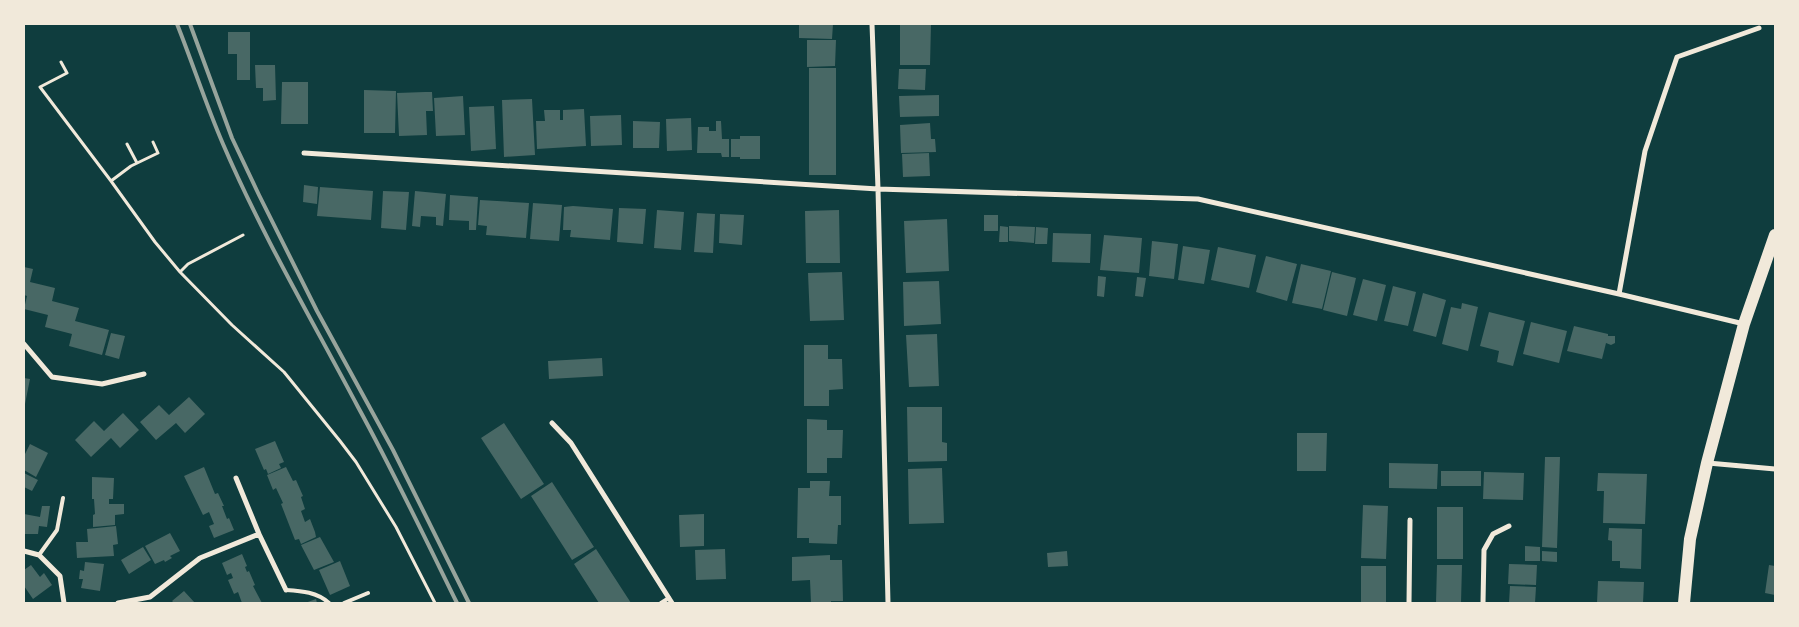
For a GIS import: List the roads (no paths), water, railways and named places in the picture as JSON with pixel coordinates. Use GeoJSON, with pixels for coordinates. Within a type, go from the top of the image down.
{"type":"FeatureCollection","features":[{"type":"Feature","properties":{"kind":"main road"},"geometry":{"type":"LineString","coordinates":[[1684,603],[1690,539],[1707,463],[1744,324],[1775,235]]}},
{"type":"Feature","properties":{"kind":"street"},"geometry":{"type":"LineString","coordinates":[[872,24],[888,603]]}},
{"type":"Feature","properties":{"kind":"street"},"geometry":{"type":"LineString","coordinates":[[1619,294],[1645,151],[1677,57],[1759,28]]}},
{"type":"Feature","properties":{"kind":"street"},"geometry":{"type":"LineString","coordinates":[[304,153],[878,189],[1198,199],[1744,324]]}},
{"type":"Feature","properties":{"kind":"street"},"geometry":{"type":"LineString","coordinates":[[24,344],[52,377],[102,384],[144,374]]}},
{"type":"Feature","properties":{"kind":"street"},"geometry":{"type":"LineString","coordinates":[[552,423],[571,443],[671,601]]}},
{"type":"Feature","properties":{"kind":"street"},"geometry":{"type":"LineString","coordinates":[[1707,463],[1775,468]]}},
{"type":"Feature","properties":{"kind":"street"},"geometry":{"type":"LineString","coordinates":[[236,478],[259,534],[286,590]]}},
{"type":"Feature","properties":{"kind":"street"},"geometry":{"type":"LineString","coordinates":[[1409,603],[1410,520]]}},
{"type":"Feature","properties":{"kind":"street"},"geometry":{"type":"LineString","coordinates":[[1483,603],[1484,550],[1493,534],[1509,526]]}},
{"type":"Feature","properties":{"kind":"street"},"geometry":{"type":"LineString","coordinates":[[118,603],[150,597],[200,558],[259,534]]}},
{"type":"Feature","properties":{"kind":"street"},"geometry":{"type":"LineString","coordinates":[[24,551],[39,555],[60,576],[64,603]]}},
{"type":"Feature","properties":{"kind":"lane"},"geometry":{"type":"LineString","coordinates":[[39,555],[58,530],[63,498]]}},
{"type":"Feature","properties":{"kind":"lane"},"geometry":{"type":"LineString","coordinates":[[286,590],[321,596],[329,603]]}},
{"type":"Feature","properties":{"kind":"lane"},"geometry":{"type":"LineString","coordinates":[[344,603],[368,593]]}},
{"type":"Feature","properties":{"kind":"lane"},"geometry":{"type":"LineString","coordinates":[[661,603],[671,601]]}},
{"type":"Feature","properties":{"kind":"railway"},"geometry":{"type":"LineString","coordinates":[[177,24],[238,178],[288,277],[384,455],[457,603]]}},
{"type":"Feature","properties":{"kind":"railway"},"geometry":{"type":"LineString","coordinates":[[190,24],[232,138],[259,195],[317,311],[393,450],[469,603]]}}]}
